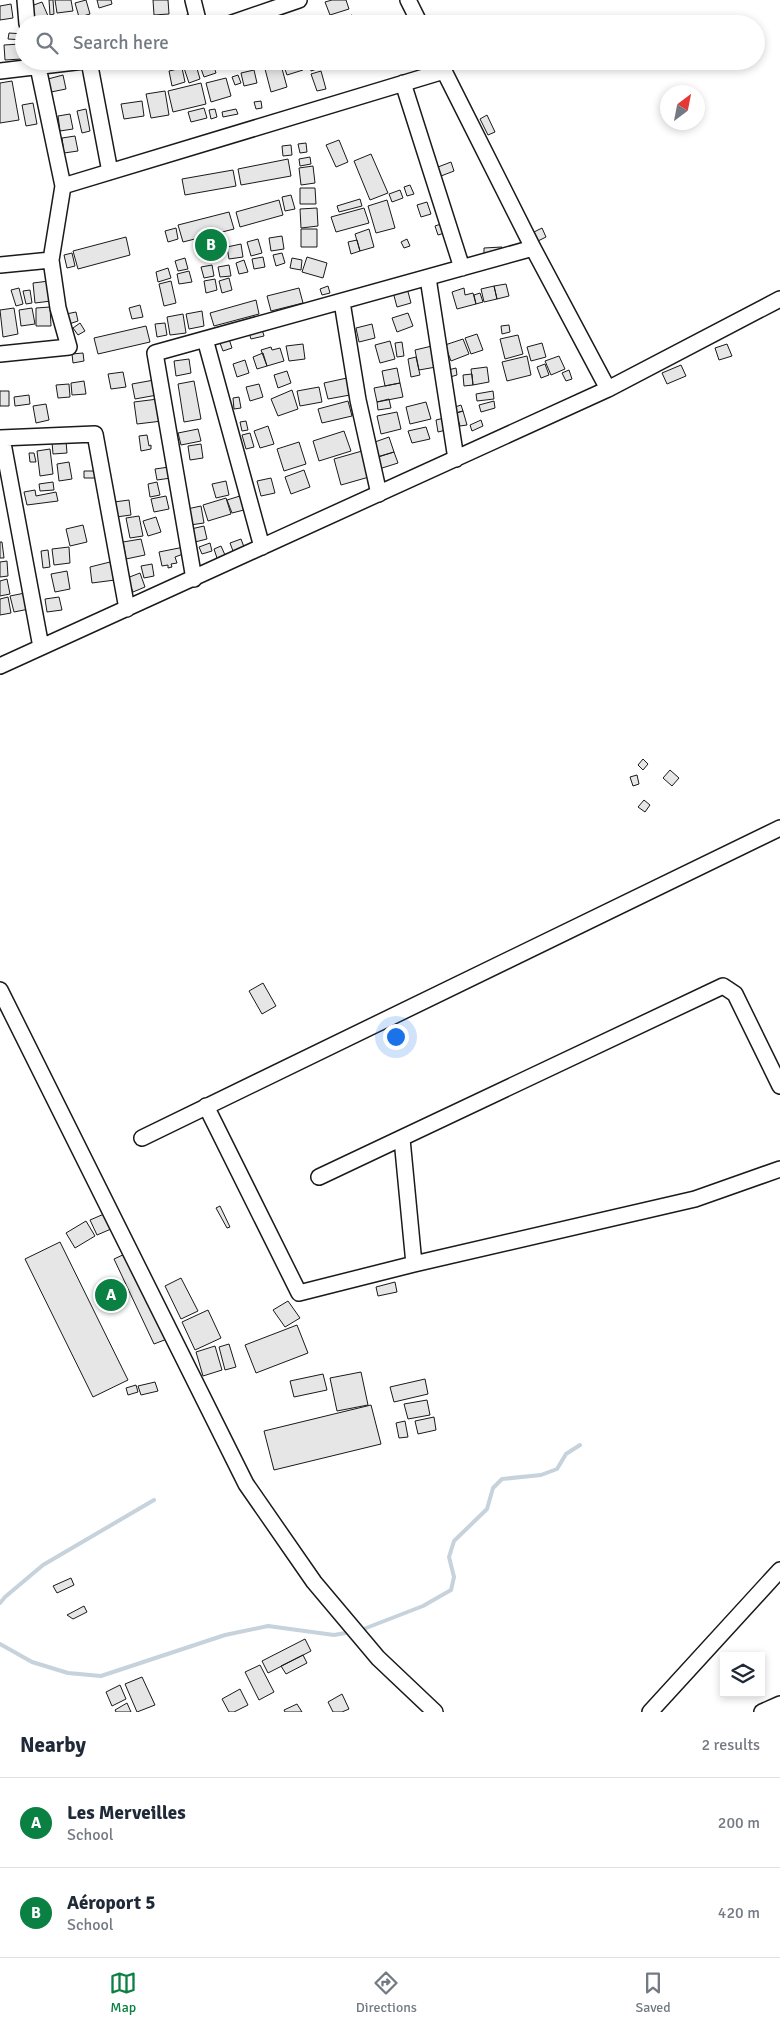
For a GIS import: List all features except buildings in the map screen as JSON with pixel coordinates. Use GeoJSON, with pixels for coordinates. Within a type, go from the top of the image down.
{"type":"FeatureCollection","features":[{"type":"Feature","properties":{"kind":"street"},"geometry":{"type":"LineString","coordinates":[[26,0],[27,15]]}},
{"type":"Feature","properties":{"kind":"street"},"geometry":{"type":"LineString","coordinates":[[193,0],[197,15]]}},
{"type":"Feature","properties":{"kind":"street"},"geometry":{"type":"LineString","coordinates":[[255,15],[299,0]]}},
{"type":"Feature","properties":{"kind":"street"},"geometry":{"type":"LineString","coordinates":[[408,0],[416,15]]}},
{"type":"Feature","properties":{"kind":"street"},"geometry":{"type":"LineString","coordinates":[[0,71],[15,68]]}},
{"type":"Feature","properties":{"kind":"street"},"geometry":{"type":"LineString","coordinates":[[0,354],[69,348],[58,308],[51,260],[64,186],[33,70]]}},
{"type":"Feature","properties":{"kind":"street"},"geometry":{"type":"LineString","coordinates":[[91,70],[110,172]]}},
{"type":"Feature","properties":{"kind":"street"},"geometry":{"type":"LineString","coordinates":[[64,186],[403,83],[432,70]]}},
{"type":"Feature","properties":{"kind":"street"},"geometry":{"type":"LineString","coordinates":[[443,70],[533,248],[608,389]]}},
{"type":"Feature","properties":{"kind":"street"},"geometry":{"type":"LineString","coordinates":[[403,83],[462,268]]}},
{"type":"Feature","properties":{"kind":"street"},"geometry":{"type":"LineString","coordinates":[[194,579],[155,353],[533,248]]}},
{"type":"Feature","properties":{"kind":"street"},"geometry":{"type":"LineString","coordinates":[[0,265],[51,260]]}},
{"type":"Feature","properties":{"kind":"street"},"geometry":{"type":"LineString","coordinates":[[428,278],[456,459]]}},
{"type":"Feature","properties":{"kind":"street"},"geometry":{"type":"LineString","coordinates":[[0,666],[608,389],[780,299]]}},
{"type":"Feature","properties":{"kind":"street"},"geometry":{"type":"LineString","coordinates":[[342,302],[358,400],[379,494]]}},
{"type":"Feature","properties":{"kind":"street"},"geometry":{"type":"LineString","coordinates":[[205,339],[262,547]]}},
{"type":"Feature","properties":{"kind":"street"},"geometry":{"type":"LineString","coordinates":[[42,647],[1,438],[95,434],[127,609]]}},
{"type":"Feature","properties":{"kind":"street"},"geometry":{"type":"LineString","coordinates":[[142,1138],[780,828]]}},
{"type":"Feature","properties":{"kind":"street"},"geometry":{"type":"LineString","coordinates":[[320,1177],[723,986],[735,994],[780,1086]]}},
{"type":"Feature","properties":{"kind":"street"},"geometry":{"type":"LineString","coordinates":[[0,990],[246,1484],[314,1582],[378,1658],[435,1712]]}},
{"type":"Feature","properties":{"kind":"street"},"geometry":{"type":"LineString","coordinates":[[206,1106],[299,1293],[414,1264],[695,1199],[780,1169]]}},
{"type":"Feature","properties":{"kind":"street"},"geometry":{"type":"LineString","coordinates":[[402,1139],[414,1264]]}},
{"type":"Feature","properties":{"kind":"street"},"geometry":{"type":"LineString","coordinates":[[650,1712],[780,1570]]}},
{"type":"Feature","properties":{"kind":"street"},"geometry":{"type":"LineString","coordinates":[[762,1712],[780,1704]]}},
{"type":"Feature","properties":{"kind":"waterway"},"geometry":{"type":"LineString","coordinates":[[361,1630],[423,1606],[451,1590],[454,1577],[449,1557],[454,1541],[487,1509],[493,1488],[502,1479],[541,1475],[557,1469],[566,1454],[580,1445]]}},
{"type":"Feature","properties":{"kind":"waterway"},"geometry":{"type":"LineString","coordinates":[[0,1603],[43,1565],[154,1500]]}},
{"type":"Feature","properties":{"kind":"waterway"},"geometry":{"type":"LineString","coordinates":[[0,1644],[32,1662],[68,1673],[101,1676],[225,1635],[268,1626],[334,1635],[351,1632]]}},
{"type":"Feature","properties":{"kind":"place","name":"Aéroport 5"},"geometry":{"type":"Point","coordinates":[211,245]}},
{"type":"Feature","properties":{"kind":"place","name":"Les Merveilles"},"geometry":{"type":"Point","coordinates":[111,1295]}}]}
